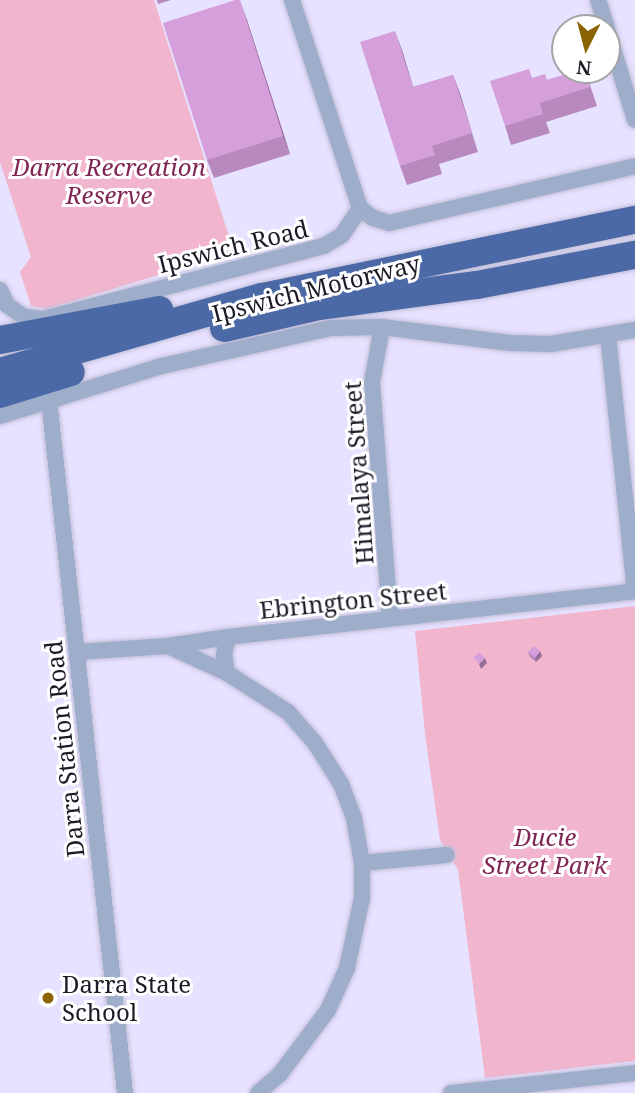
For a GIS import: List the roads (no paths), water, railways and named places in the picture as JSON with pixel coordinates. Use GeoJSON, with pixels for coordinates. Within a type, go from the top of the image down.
{"type":"FeatureCollection","features":[{"type":"Feature","properties":{"kind":"highway","name":"Ipswich Motorway"},"geometry":{"type":"LineString","coordinates":[[0,372],[262,296],[635,220]]}},
{"type":"Feature","properties":{"kind":"highway","name":"Ipswich Motorway"},"geometry":{"type":"LineString","coordinates":[[0,394],[268,316],[319,306],[477,285],[635,255]]}},
{"type":"Feature","properties":{"kind":"highway"},"geometry":{"type":"LineString","coordinates":[[0,340],[226,297],[262,296]]}},
{"type":"Feature","properties":{"kind":"street"},"geometry":{"type":"LineString","coordinates":[[292,0],[360,208],[373,218],[389,223],[635,166]]}},
{"type":"Feature","properties":{"kind":"street"},"geometry":{"type":"LineString","coordinates":[[621,74],[635,120]]}},
{"type":"Feature","properties":{"kind":"street","name":"Ipswich Road"},"geometry":{"type":"LineString","coordinates":[[0,290],[7,305],[24,317],[43,319],[324,247],[342,235],[360,208]]}},
{"type":"Feature","properties":{"kind":"street"},"geometry":{"type":"LineString","coordinates":[[0,416],[214,352],[331,328],[382,327],[510,344],[551,344],[635,330]]}},
{"type":"Feature","properties":{"kind":"street","name":"Himalaya Street"},"geometry":{"type":"LineString","coordinates":[[382,327],[372,382],[390,618]]}},
{"type":"Feature","properties":{"kind":"street"},"geometry":{"type":"LineString","coordinates":[[608,335],[635,591]]}},
{"type":"Feature","properties":{"kind":"street","name":"Darra Station Road"},"geometry":{"type":"LineString","coordinates":[[49,400],[125,1093]]}},
{"type":"Feature","properties":{"kind":"street","name":"Ebrington Street"},"geometry":{"type":"LineString","coordinates":[[77,652],[168,646],[635,591]]}},
{"type":"Feature","properties":{"kind":"street"},"geometry":{"type":"LineString","coordinates":[[227,673],[224,654],[228,637]]}},
{"type":"Feature","properties":{"kind":"street"},"geometry":{"type":"LineString","coordinates":[[168,646],[227,673],[288,712],[315,743],[341,784],[354,818],[362,863],[362,898],[347,968],[328,1010],[279,1074],[258,1093]]}},
{"type":"Feature","properties":{"kind":"street"},"geometry":{"type":"LineString","coordinates":[[362,863],[447,855]]}},
{"type":"Feature","properties":{"kind":"street"},"geometry":{"type":"LineString","coordinates":[[451,1093],[635,1073]]}},
{"type":"Feature","properties":{"kind":"street"},"geometry":{"type":"LineString","coordinates":[[279,1074],[283,1093]]}},
{"type":"Feature","properties":{"kind":"place","name":"Darra State School"},"geometry":{"type":"Point","coordinates":[48,998]}},
{"type":"Feature","properties":{"kind":"park label","name":"Darra Recreation Reserve"},"geometry":{"type":"Point","coordinates":[109,181]}},
{"type":"Feature","properties":{"kind":"park label","name":"Ducie Street Park"},"geometry":{"type":"Point","coordinates":[545,851]}}]}
